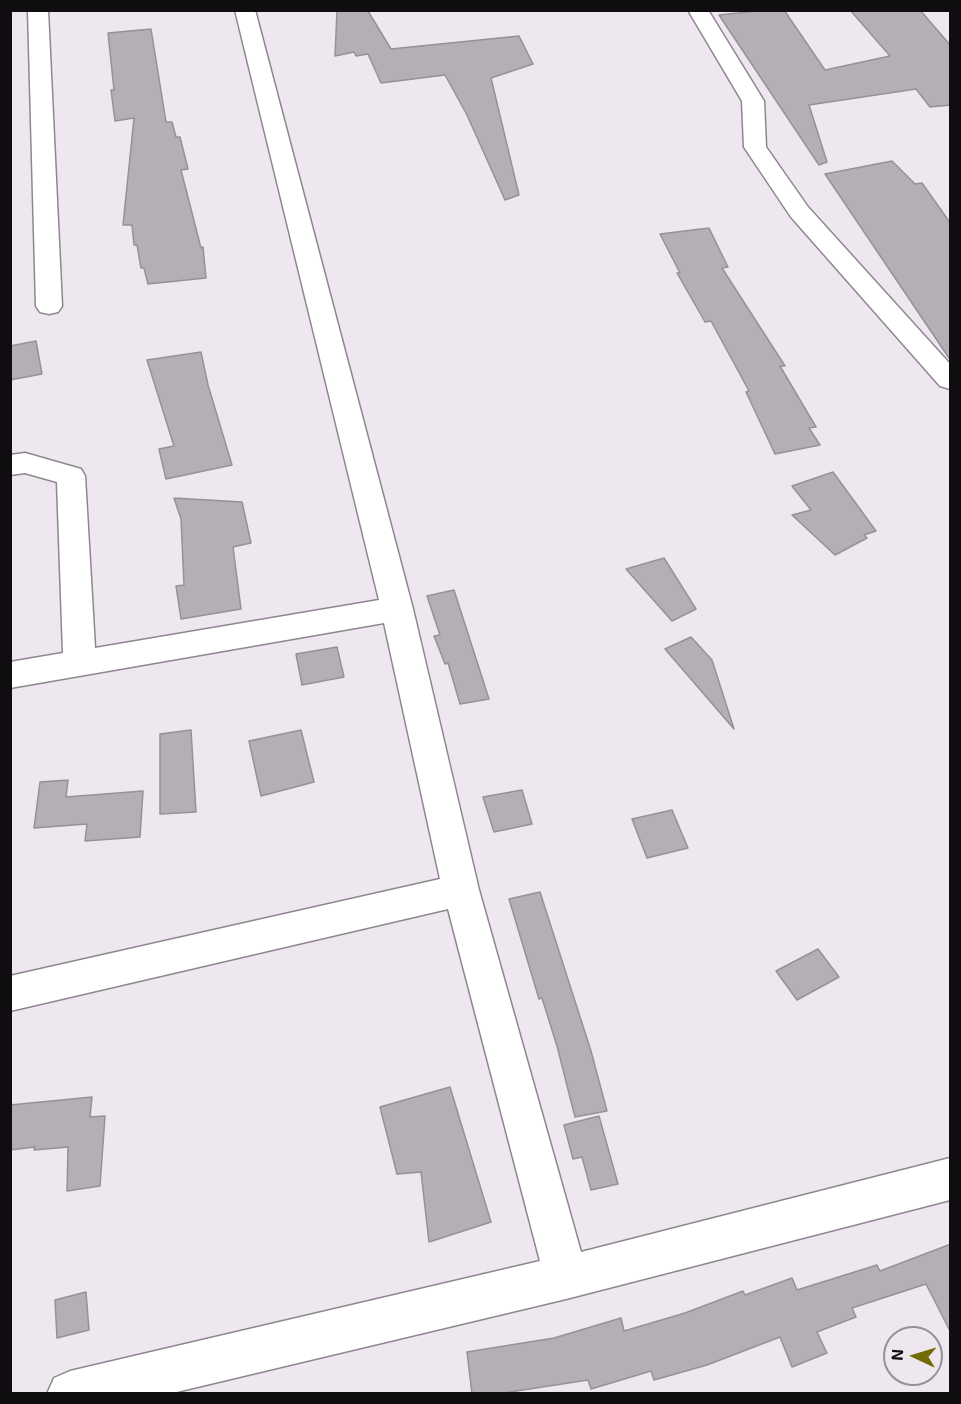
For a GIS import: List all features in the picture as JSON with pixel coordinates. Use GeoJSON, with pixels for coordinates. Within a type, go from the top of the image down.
{"type":"FeatureCollection","features":[{"type":"Feature","properties":{"kind":"street"},"geometry":{"type":"LineString","coordinates":[[38,10],[49,306]]}},
{"type":"Feature","properties":{"kind":"street"},"geometry":{"type":"LineString","coordinates":[[245,10],[397,609],[461,890],[566,1277]]}},
{"type":"Feature","properties":{"kind":"street"},"geometry":{"type":"LineString","coordinates":[[698,10],[753,101],[756,147],[799,212],[951,380]]}},
{"type":"Feature","properties":{"kind":"street"},"geometry":{"type":"LineString","coordinates":[[10,465],[25,464],[71,476],[80,663]]}},
{"type":"Feature","properties":{"kind":"street"},"geometry":{"type":"LineString","coordinates":[[10,675],[397,609]]}},
{"type":"Feature","properties":{"kind":"street"},"geometry":{"type":"LineString","coordinates":[[10,994],[461,890]]}},
{"type":"Feature","properties":{"kind":"street"},"geometry":{"type":"LineString","coordinates":[[70,1394],[566,1277],[951,1179]]}},
{"type":"Feature","properties":{"kind":"building"},"geometry":{"type":"Polygon","coordinates":[[[784,10],[825,70],[890,56],[850,10],[920,10],[951,46],[951,105],[930,107],[916,89],[809,105],[827,162],[819,165],[719,15],[784,10]]]}},
{"type":"Feature","properties":{"kind":"building"},"geometry":{"type":"Polygon","coordinates":[[[337,11],[368,11],[391,49],[519,36],[533,64],[491,78],[519,195],[505,200],[467,115],[445,75],[381,83],[368,54],[356,56],[354,52],[335,56],[337,11]]]}},
{"type":"Feature","properties":{"kind":"building"},"geometry":{"type":"Polygon","coordinates":[[[151,29],[166,122],[172,122],[176,137],[180,137],[188,169],[181,170],[201,248],[203,247],[206,278],[148,284],[144,268],[141,268],[137,245],[134,245],[132,225],[123,225],[134,118],[115,121],[108,33],[151,29]]]}},
{"type":"Feature","properties":{"kind":"building"},"geometry":{"type":"Polygon","coordinates":[[[892,161],[915,184],[922,183],[951,224],[951,361],[825,174],[892,161]]]}},
{"type":"Feature","properties":{"kind":"building"},"geometry":{"type":"Polygon","coordinates":[[[709,228],[728,267],[722,268],[785,366],[780,366],[816,427],[809,428],[820,445],[775,454],[746,392],[749,391],[711,321],[705,322],[677,273],[680,273],[660,234],[709,228]]]}},
{"type":"Feature","properties":{"kind":"building"},"geometry":{"type":"Polygon","coordinates":[[[36,341],[42,374],[10,380],[10,346],[36,341]]]}},
{"type":"Feature","properties":{"kind":"building"},"geometry":{"type":"Polygon","coordinates":[[[201,352],[208,385],[232,465],[166,479],[159,449],[174,446],[147,360],[201,352]]]}},
{"type":"Feature","properties":{"kind":"building"},"geometry":{"type":"Polygon","coordinates":[[[833,472],[876,531],[864,535],[867,538],[835,555],[792,515],[811,510],[792,486],[833,472]]]}},
{"type":"Feature","properties":{"kind":"building"},"geometry":{"type":"Polygon","coordinates":[[[174,498],[242,502],[251,543],[233,547],[241,609],[181,619],[176,586],[184,585],[181,519],[174,498]]]}},
{"type":"Feature","properties":{"kind":"building"},"geometry":{"type":"Polygon","coordinates":[[[664,558],[696,609],[672,621],[626,569],[664,558]]]}},
{"type":"Feature","properties":{"kind":"building"},"geometry":{"type":"Polygon","coordinates":[[[454,590],[489,699],[460,704],[448,663],[445,664],[434,636],[440,635],[427,596],[454,590]]]}},
{"type":"Feature","properties":{"kind":"building"},"geometry":{"type":"Polygon","coordinates":[[[691,637],[712,660],[734,729],[665,649],[691,637]]]}},
{"type":"Feature","properties":{"kind":"building"},"geometry":{"type":"Polygon","coordinates":[[[337,647],[344,677],[302,685],[296,654],[337,647]]]}},
{"type":"Feature","properties":{"kind":"building"},"geometry":{"type":"Polygon","coordinates":[[[191,730],[196,812],[160,814],[160,734],[191,730]]]}},
{"type":"Feature","properties":{"kind":"building"},"geometry":{"type":"Polygon","coordinates":[[[301,730],[314,782],[261,796],[249,741],[301,730]]]}},
{"type":"Feature","properties":{"kind":"building"},"geometry":{"type":"Polygon","coordinates":[[[68,780],[66,797],[143,791],[140,837],[85,841],[87,824],[34,828],[40,782],[68,780]]]}},
{"type":"Feature","properties":{"kind":"building"},"geometry":{"type":"Polygon","coordinates":[[[522,790],[532,824],[494,832],[483,797],[522,790]]]}},
{"type":"Feature","properties":{"kind":"building"},"geometry":{"type":"Polygon","coordinates":[[[672,810],[688,848],[647,858],[632,819],[672,810]]]}},
{"type":"Feature","properties":{"kind":"building"},"geometry":{"type":"Polygon","coordinates":[[[540,892],[591,1051],[607,1111],[575,1117],[557,1046],[542,998],[539,999],[509,899],[540,892]]]}},
{"type":"Feature","properties":{"kind":"building"},"geometry":{"type":"Polygon","coordinates":[[[818,949],[839,977],[797,1000],[776,971],[818,949]]]}},
{"type":"Feature","properties":{"kind":"building"},"geometry":{"type":"Polygon","coordinates":[[[450,1087],[491,1222],[429,1242],[421,1172],[397,1174],[380,1107],[450,1087]]]}},
{"type":"Feature","properties":{"kind":"building"},"geometry":{"type":"Polygon","coordinates":[[[92,1097],[90,1117],[105,1116],[100,1186],[67,1191],[68,1147],[10,1150],[10,1105],[92,1097]]]}},
{"type":"Feature","properties":{"kind":"building"},"geometry":{"type":"Polygon","coordinates":[[[599,1116],[618,1184],[591,1190],[582,1157],[573,1159],[564,1125],[599,1116]]]}},
{"type":"Feature","properties":{"kind":"building"},"geometry":{"type":"Polygon","coordinates":[[[951,1244],[951,1333],[926,1284],[852,1308],[856,1317],[817,1332],[827,1353],[792,1367],[780,1337],[707,1365],[654,1380],[651,1371],[591,1389],[588,1380],[497,1394],[472,1394],[467,1352],[554,1338],[621,1318],[624,1331],[685,1313],[743,1291],[745,1295],[792,1278],[797,1290],[877,1265],[880,1271],[951,1244]]]}},
{"type":"Feature","properties":{"kind":"building"},"geometry":{"type":"Polygon","coordinates":[[[86,1292],[89,1330],[57,1338],[55,1300],[86,1292]]]}}]}
